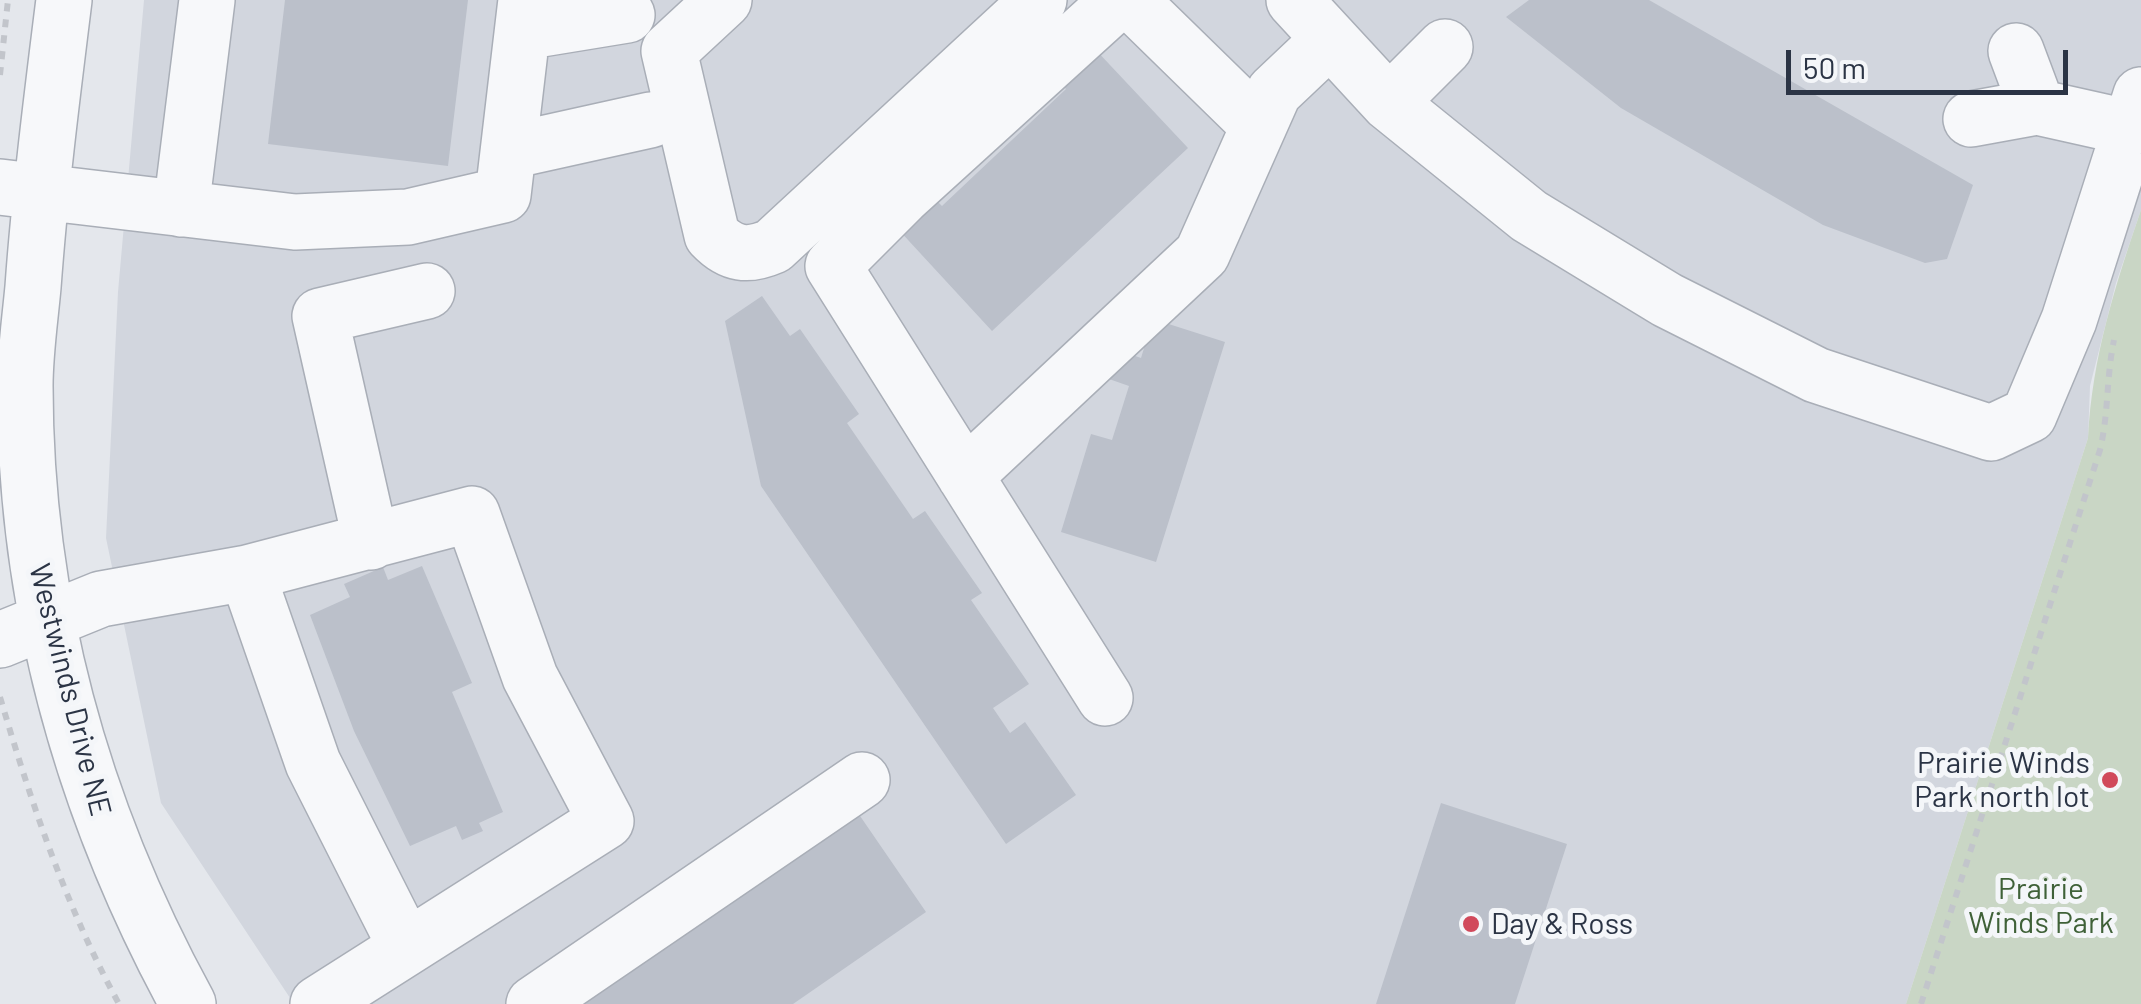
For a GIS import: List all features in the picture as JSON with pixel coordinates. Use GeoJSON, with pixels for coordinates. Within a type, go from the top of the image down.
{"type":"FeatureCollection","features":[{"type":"Feature","properties":{"kind":"street","name":"Westwinds Drive NE"},"geometry":{"type":"LineString","coordinates":[[64,0],[20,190],[30,512],[18,569],[23,632],[74,730],[108,834],[161,954],[188,1004]]}},
{"type":"Feature","properties":{"kind":"street"},"geometry":{"type":"LineString","coordinates":[[180,209],[207,0]]}},
{"type":"Feature","properties":{"kind":"street"},"geometry":{"type":"LineString","coordinates":[[20,190],[294,222],[408,217],[503,196],[524,16],[651,22],[724,0]]}},
{"type":"Feature","properties":{"kind":"street"},"geometry":{"type":"LineString","coordinates":[[651,22],[712,234],[725,248],[752,256],[773,246],[1039,0]]}},
{"type":"Feature","properties":{"kind":"street"},"geometry":{"type":"LineString","coordinates":[[1106,698],[833,266],[902,197],[1119,0]]}},
{"type":"Feature","properties":{"kind":"street"},"geometry":{"type":"LineString","coordinates":[[1130,0],[1259,126]]}},
{"type":"Feature","properties":{"kind":"street"},"geometry":{"type":"LineString","coordinates":[[965,476],[1202,254],[1274,92],[1312,20],[1389,103],[1529,216],[1666,300],[1816,375],[1991,433],[2029,415],[2069,320],[2136,111],[2037,107],[1971,119]]}},
{"type":"Feature","properties":{"kind":"street"},"geometry":{"type":"LineString","coordinates":[[1389,103],[1445,47]]}},
{"type":"Feature","properties":{"kind":"street"},"geometry":{"type":"LineString","coordinates":[[2016,51],[2037,107]]}},
{"type":"Feature","properties":{"kind":"street"},"geometry":{"type":"LineString","coordinates":[[510,151],[650,120]]}},
{"type":"Feature","properties":{"kind":"street"},"geometry":{"type":"LineString","coordinates":[[372,542],[320,316],[427,292]]}},
{"type":"Feature","properties":{"kind":"street"},"geometry":{"type":"LineString","coordinates":[[23,632],[101,599],[247,573],[472,514],[530,676],[606,821],[318,1004]]}},
{"type":"Feature","properties":{"kind":"street"},"geometry":{"type":"LineString","coordinates":[[247,573],[313,763],[406,947]]}},
{"type":"Feature","properties":{"kind":"street"},"geometry":{"type":"LineString","coordinates":[[534,1004],[862,780]]}},
{"type":"Feature","properties":{"kind":"path"},"geometry":{"type":"LineString","coordinates":[[0,75],[8,0]]}},
{"type":"Feature","properties":{"kind":"path"},"geometry":{"type":"LineString","coordinates":[[1921,1004],[2100,450],[2109,411],[2105,379],[2115,332]]}},
{"type":"Feature","properties":{"kind":"path"},"geometry":{"type":"LineString","coordinates":[[0,696],[32,803],[88,947],[119,1004]]}},
{"type":"Feature","properties":{"kind":"shaded area"},"geometry":{"type":"Polygon","coordinates":[[[144,0],[2141,0],[2141,210],[2116,283],[2090,386],[2088,438],[1906,1004],[294,1004],[161,803],[106,538],[118,292],[144,0]]]}},
{"type":"Feature","properties":{"kind":"green space","name":"Prairie Winds Park"},"geometry":{"type":"Polygon","coordinates":[[[2141,210],[2141,1004],[1906,1004],[2088,438],[2100,350],[2141,210]]]}},
{"type":"Feature","properties":{"kind":"building"},"geometry":{"type":"Polygon","coordinates":[[[285,0],[468,0],[448,166],[268,144],[285,0]]]}},
{"type":"Feature","properties":{"kind":"building"},"geometry":{"type":"Polygon","coordinates":[[[1529,0],[1649,0],[1973,185],[1947,259],[1925,263],[1823,225],[1621,108],[1506,17],[1529,0]]]}},
{"type":"Feature","properties":{"kind":"building"},"geometry":{"type":"Polygon","coordinates":[[[1094,48],[1188,148],[992,331],[897,228],[932,196],[942,206],[1066,89],[1058,81],[1094,48]]]}},
{"type":"Feature","properties":{"kind":"building"},"geometry":{"type":"Polygon","coordinates":[[[762,296],[790,336],[800,329],[859,414],[847,423],[913,519],[925,511],[982,593],[971,600],[1029,684],[993,708],[1010,733],[1025,722],[1076,795],[1006,844],[761,486],[725,321],[762,296]]]}},
{"type":"Feature","properties":{"kind":"building"},"geometry":{"type":"Polygon","coordinates":[[[1153,319],[1225,342],[1156,562],[1061,532],[1091,434],[1112,440],[1129,386],[1109,379],[1118,350],[1141,358],[1153,319]]]}},
{"type":"Feature","properties":{"kind":"building"},"geometry":{"type":"Polygon","coordinates":[[[422,566],[472,683],[452,692],[503,812],[479,823],[483,831],[462,840],[456,826],[410,846],[354,731],[310,615],[350,597],[344,584],[383,567],[388,580],[422,566]]]}},
{"type":"Feature","properties":{"kind":"building","name":"Day & Ross"},"geometry":{"type":"Polygon","coordinates":[[[1441,803],[1567,844],[1515,1004],[1376,1004],[1441,803]]]}},
{"type":"Feature","properties":{"kind":"building"},"geometry":{"type":"Polygon","coordinates":[[[858,813],[926,912],[793,1004],[582,1004],[858,813]]]}},
{"type":"Feature","properties":{"kind":"place","name":"Prairie Winds Park north lot"},"geometry":{"type":"Point","coordinates":[2110,780]}},
{"type":"Feature","properties":{"kind":"place","name":"Day & Ross"},"geometry":{"type":"Point","coordinates":[1471,924]}}]}
